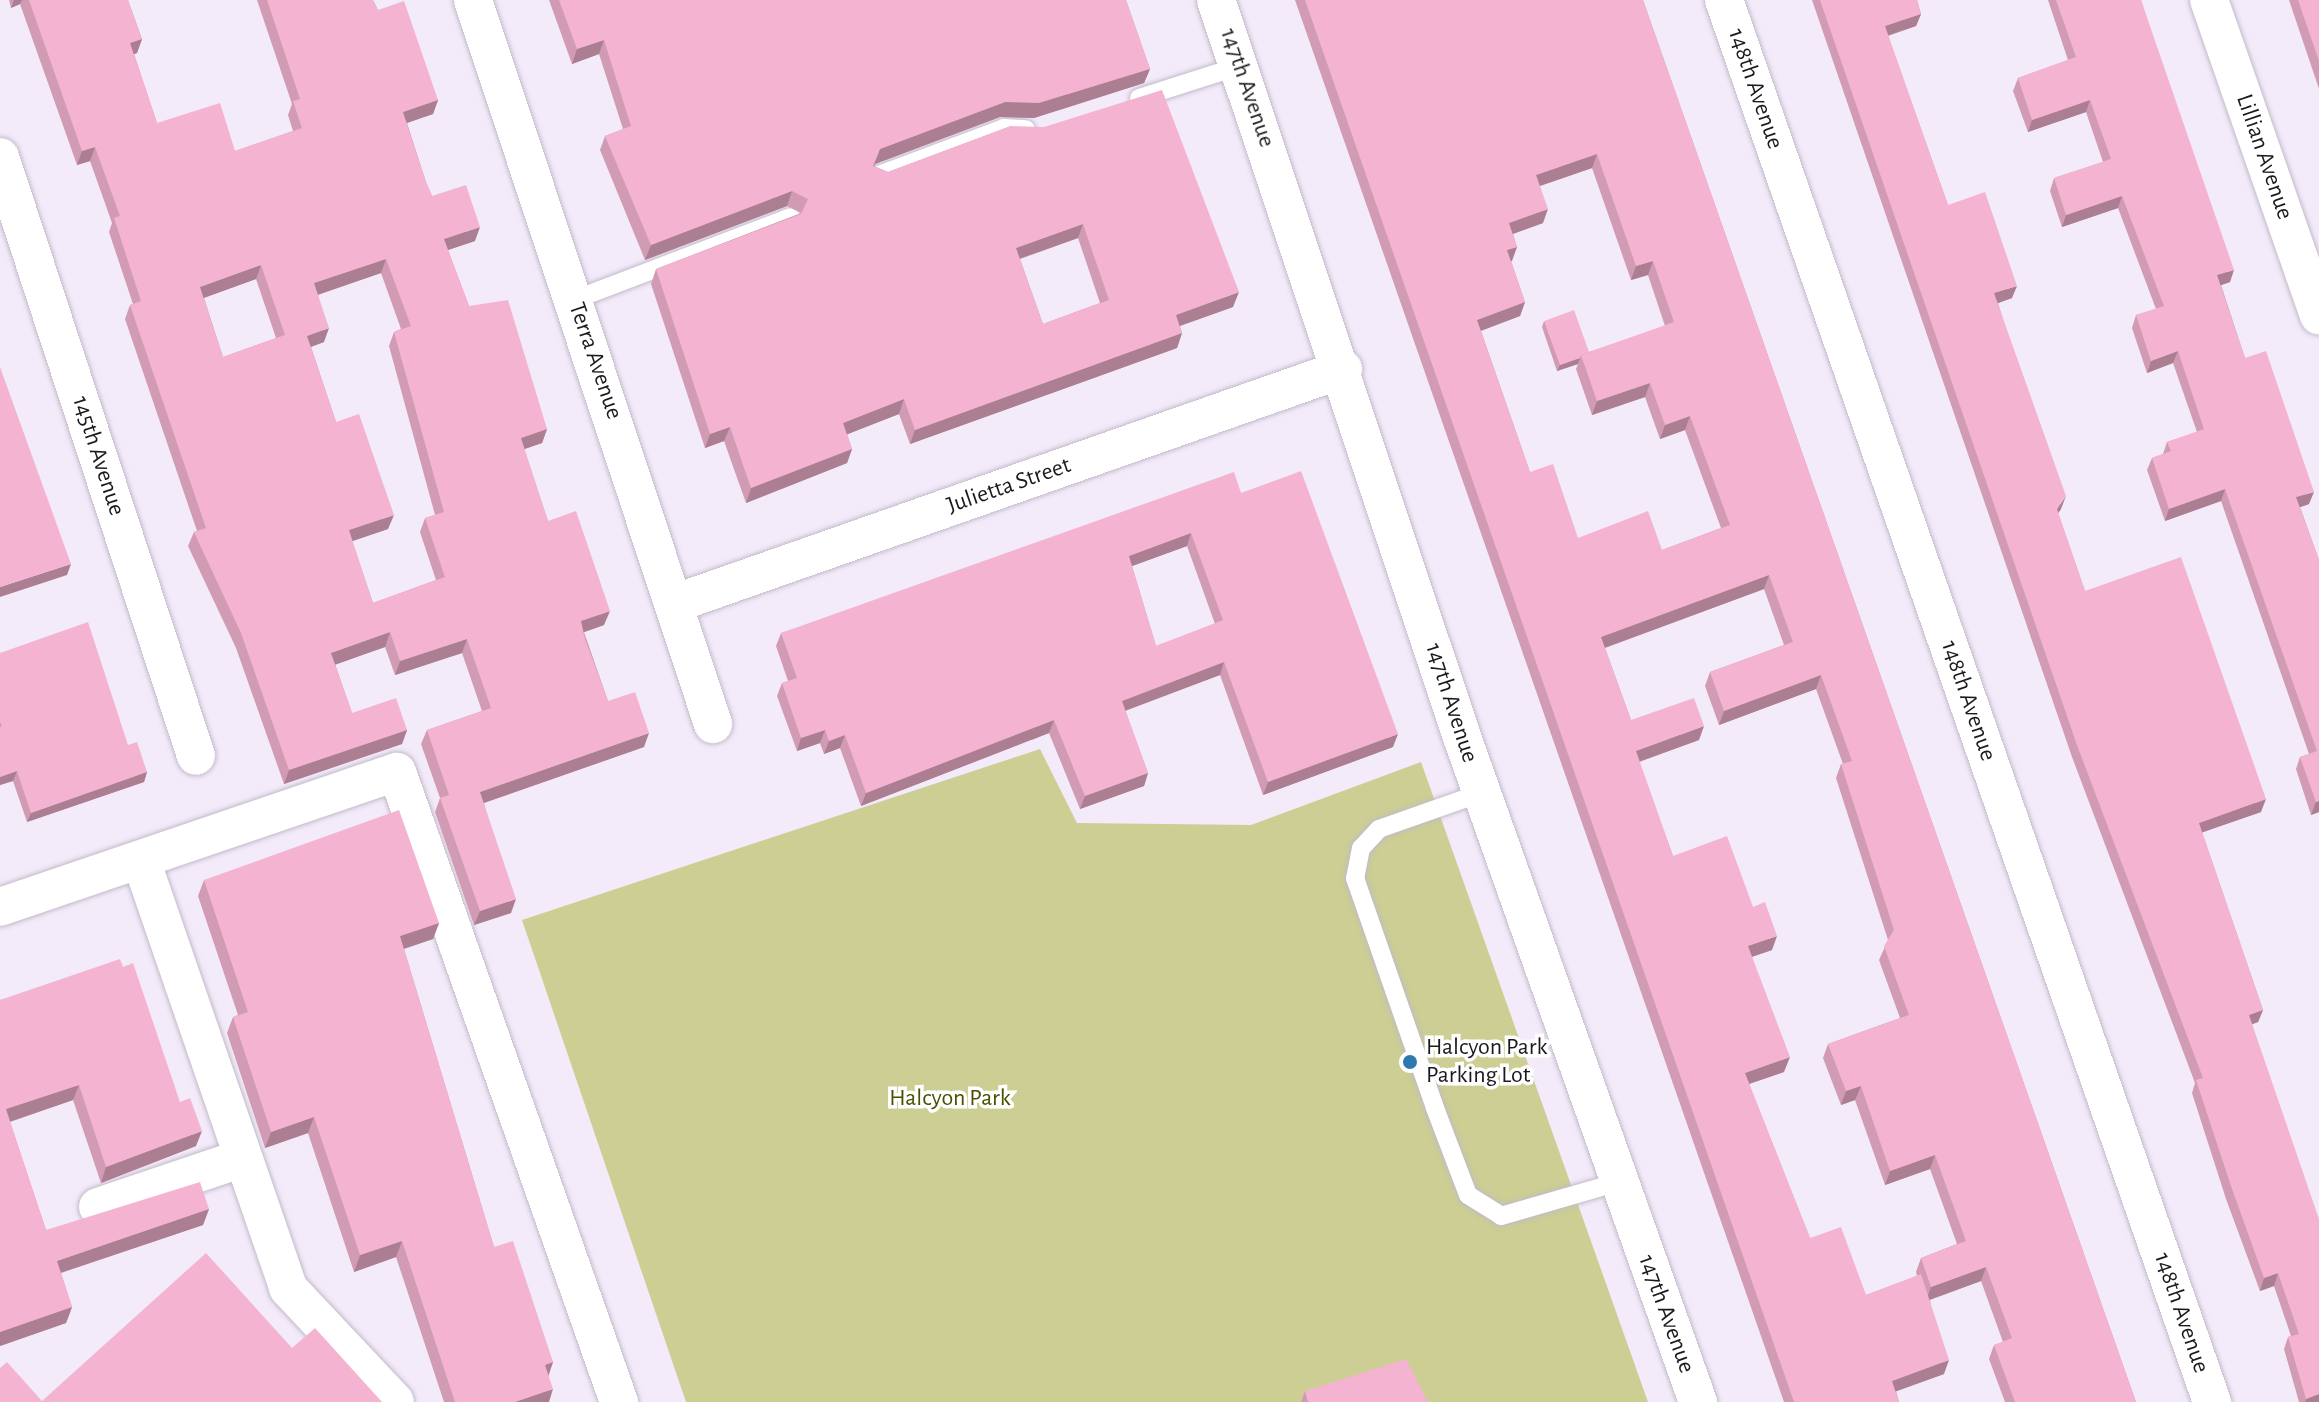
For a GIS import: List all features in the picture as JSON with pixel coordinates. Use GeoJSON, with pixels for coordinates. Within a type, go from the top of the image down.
{"type":"FeatureCollection","features":[{"type":"Feature","properties":{"kind":"street","name":"Terra Avenue"},"geometry":{"type":"LineString","coordinates":[[473,0],[676,603],[713,724]]}},
{"type":"Feature","properties":{"kind":"street","name":"147th Avenue"},"geometry":{"type":"LineString","coordinates":[[1216,0],[1343,369],[1481,793],[1698,1402]]}},
{"type":"Feature","properties":{"kind":"street","name":"148th Avenue"},"geometry":{"type":"LineString","coordinates":[[1724,0],[2212,1402]]}},
{"type":"Feature","properties":{"kind":"street","name":"Lillian Avenue"},"geometry":{"type":"LineString","coordinates":[[2209,0],[2319,315]]}},
{"type":"Feature","properties":{"kind":"street","name":"145th Avenue"},"geometry":{"type":"LineString","coordinates":[[0,157],[196,756]]}},
{"type":"Feature","properties":{"kind":"street","name":"Julietta Street"},"geometry":{"type":"LineString","coordinates":[[676,603],[1343,369]]}},
{"type":"Feature","properties":{"kind":"street"},"geometry":{"type":"LineString","coordinates":[[0,907],[397,772],[619,1402]]}},
{"type":"Feature","properties":{"kind":"street"},"geometry":{"type":"LineString","coordinates":[[141,860],[288,1288],[395,1402]]}},
{"type":"Feature","properties":{"kind":"street"},"geometry":{"type":"LineString","coordinates":[[98,1207],[243,1158]]}},
{"type":"Feature","properties":{"kind":"lane"},"geometry":{"type":"LineString","coordinates":[[1123,103],[1239,66]]}},
{"type":"Feature","properties":{"kind":"lane"},"geometry":{"type":"LineString","coordinates":[[879,175],[1004,128],[1050,125]]}},
{"type":"Feature","properties":{"kind":"lane"},"geometry":{"type":"LineString","coordinates":[[574,300],[791,217]]}},
{"type":"Feature","properties":{"kind":"lane"},"geometry":{"type":"LineString","coordinates":[[1481,793],[1379,829],[1361,848],[1355,878],[1435,1108],[1468,1195],[1501,1216],[1619,1182]]}},
{"type":"Feature","properties":{"kind":"green space","name":"Halcyon Park"},"geometry":{"type":"Polygon","coordinates":[[[1040,749],[1077,823],[1251,825],[1421,762],[1648,1402],[686,1402],[522,920],[1040,749]]]}},
{"type":"Feature","properties":{"kind":"building"},"geometry":{"type":"Polygon","coordinates":[[[29,0],[128,0],[142,39],[130,43],[157,123],[220,103],[235,151],[302,128],[293,101],[300,99],[267,0],[373,0],[378,10],[404,1],[438,100],[403,112],[426,182],[432,196],[466,185],[480,227],[444,239],[469,306],[508,300],[547,429],[521,438],[548,521],[576,511],[610,611],[581,621],[585,639],[608,701],[635,692],[649,733],[480,792],[516,899],[480,911],[440,798],[449,795],[427,730],[491,708],[467,639],[400,661],[390,632],[331,653],[352,713],[396,698],[407,730],[289,770],[241,633],[194,532],[206,528],[130,305],[141,301],[114,218],[120,216],[95,147],[82,151],[29,0]],[[386,259],[314,283],[329,328],[307,336],[336,422],[359,414],[394,515],[349,530],[373,603],[445,577],[425,518],[444,512],[394,332],[411,326],[386,259]],[[261,265],[200,287],[223,357],[285,335],[261,265]]]}},
{"type":"Feature","properties":{"kind":"building"},"geometry":{"type":"Polygon","coordinates":[[[559,0],[1126,0],[1150,69],[1039,103],[1005,102],[880,149],[873,166],[888,172],[1011,126],[1044,127],[1162,90],[1239,292],[1176,315],[1182,333],[915,430],[904,399],[843,423],[852,449],[751,488],[730,427],[710,434],[656,269],[801,214],[808,199],[792,191],[651,245],[605,136],[631,126],[604,40],[577,49],[559,0]],[[1083,224],[1016,248],[1043,324],[1109,300],[1083,224]]]}},
{"type":"Feature","properties":{"kind":"building"},"geometry":{"type":"Polygon","coordinates":[[[1305,0],[1643,0],[2136,1402],[2015,1402],[1994,1345],[2012,1338],[1986,1267],[1931,1287],[1921,1258],[1966,1241],[1935,1155],[1890,1171],[1861,1086],[1846,1091],[1828,1044],[1909,1015],[1884,946],[1894,930],[1841,764],[1852,761],[1821,675],[1724,711],[1710,672],[1793,642],[1769,575],[1601,637],[1631,720],[1694,698],[1704,726],[1636,751],[1673,856],[1727,836],[1753,907],[1765,902],[1777,936],[1748,946],[1790,1057],[1745,1073],[1810,1238],[1841,1227],[1866,1295],[1921,1274],[1949,1360],[1892,1381],[1899,1402],[1794,1402],[1305,0]],[[1597,154],[1536,175],[1548,209],[1509,223],[1517,247],[1507,250],[1525,302],[1477,320],[1530,472],[1553,464],[1578,538],[1648,511],[1662,550],[1730,525],[1690,416],[1665,425],[1650,383],[1597,401],[1581,355],[1674,322],[1653,261],[1636,266],[1597,154]]]}},
{"type":"Feature","properties":{"kind":"building"},"geometry":{"type":"Polygon","coordinates":[[[1820,0],[1917,0],[1921,14],[1885,26],[1948,205],[1985,192],[2017,286],[1994,293],[2066,496],[2057,509],[2085,591],[2181,557],[2266,799],[2199,823],[2263,1010],[2249,1015],[2319,1219],[2319,1394],[2306,1399],[2288,1337],[2299,1334],[2278,1273],[2264,1278],[2196,1080],[2203,1078],[2077,745],[1820,0]]]}},
{"type":"Feature","properties":{"kind":"building"},"geometry":{"type":"Polygon","coordinates":[[[2056,0],[2141,0],[2234,270],[2217,275],[2245,358],[2266,351],[2314,492],[2296,497],[2319,560],[2319,801],[2316,802],[2300,757],[2317,751],[2225,489],[2169,509],[2152,458],[2171,451],[2167,442],[2204,429],[2178,351],[2151,361],[2136,315],[2164,306],[2122,196],[2066,215],[2054,178],[2111,159],[2090,100],[2032,120],[2018,78],[2076,57],[2056,0]]]}},
{"type":"Feature","properties":{"kind":"building"},"geometry":{"type":"Polygon","coordinates":[[[2298,0],[2319,0],[2319,61],[2298,0]]]}},
{"type":"Feature","properties":{"kind":"building"},"geometry":{"type":"Polygon","coordinates":[[[1574,310],[1589,352],[1560,365],[1544,321],[1574,310]]]}},
{"type":"Feature","properties":{"kind":"building"},"geometry":{"type":"Polygon","coordinates":[[[0,367],[71,564],[0,587],[0,367]]]}},
{"type":"Feature","properties":{"kind":"building"},"geometry":{"type":"Polygon","coordinates":[[[1301,471],[1398,734],[1268,782],[1224,662],[1122,701],[1148,773],[1085,796],[1054,720],[866,793],[845,735],[829,741],[825,730],[801,738],[782,683],[797,678],[781,633],[1234,472],[1241,493],[1301,471]],[[1191,533],[1129,556],[1156,646],[1223,620],[1191,533]]]}},
{"type":"Feature","properties":{"kind":"building"},"geometry":{"type":"Polygon","coordinates":[[[88,622],[128,745],[137,742],[147,772],[31,813],[17,771],[0,777],[0,653],[88,622]]]}},
{"type":"Feature","properties":{"kind":"building"},"geometry":{"type":"Polygon","coordinates":[[[399,810],[439,923],[400,936],[494,1247],[513,1241],[553,1362],[545,1365],[553,1389],[515,1402],[455,1402],[402,1241],[360,1255],[314,1117],[271,1132],[233,1017],[248,1012],[204,880],[399,810]]]}},
{"type":"Feature","properties":{"kind":"building"},"geometry":{"type":"Polygon","coordinates":[[[120,959],[123,967],[133,963],[180,1102],[190,1098],[202,1131],[106,1167],[79,1085],[6,1109],[46,1230],[200,1182],[209,1209],[57,1261],[72,1307],[0,1332],[0,1000],[120,959]]]}},
{"type":"Feature","properties":{"kind":"building"},"geometry":{"type":"Polygon","coordinates":[[[206,1253],[292,1348],[315,1328],[382,1402],[0,1402],[0,1368],[7,1362],[42,1401],[206,1253]]]}},
{"type":"Feature","properties":{"kind":"building"},"geometry":{"type":"Polygon","coordinates":[[[1406,1359],[1428,1402],[1308,1402],[1305,1391],[1406,1359]]]}},
{"type":"Feature","properties":{"kind":"place","name":"Halcyon Park Parking Lot"},"geometry":{"type":"Point","coordinates":[1410,1062]}}]}
